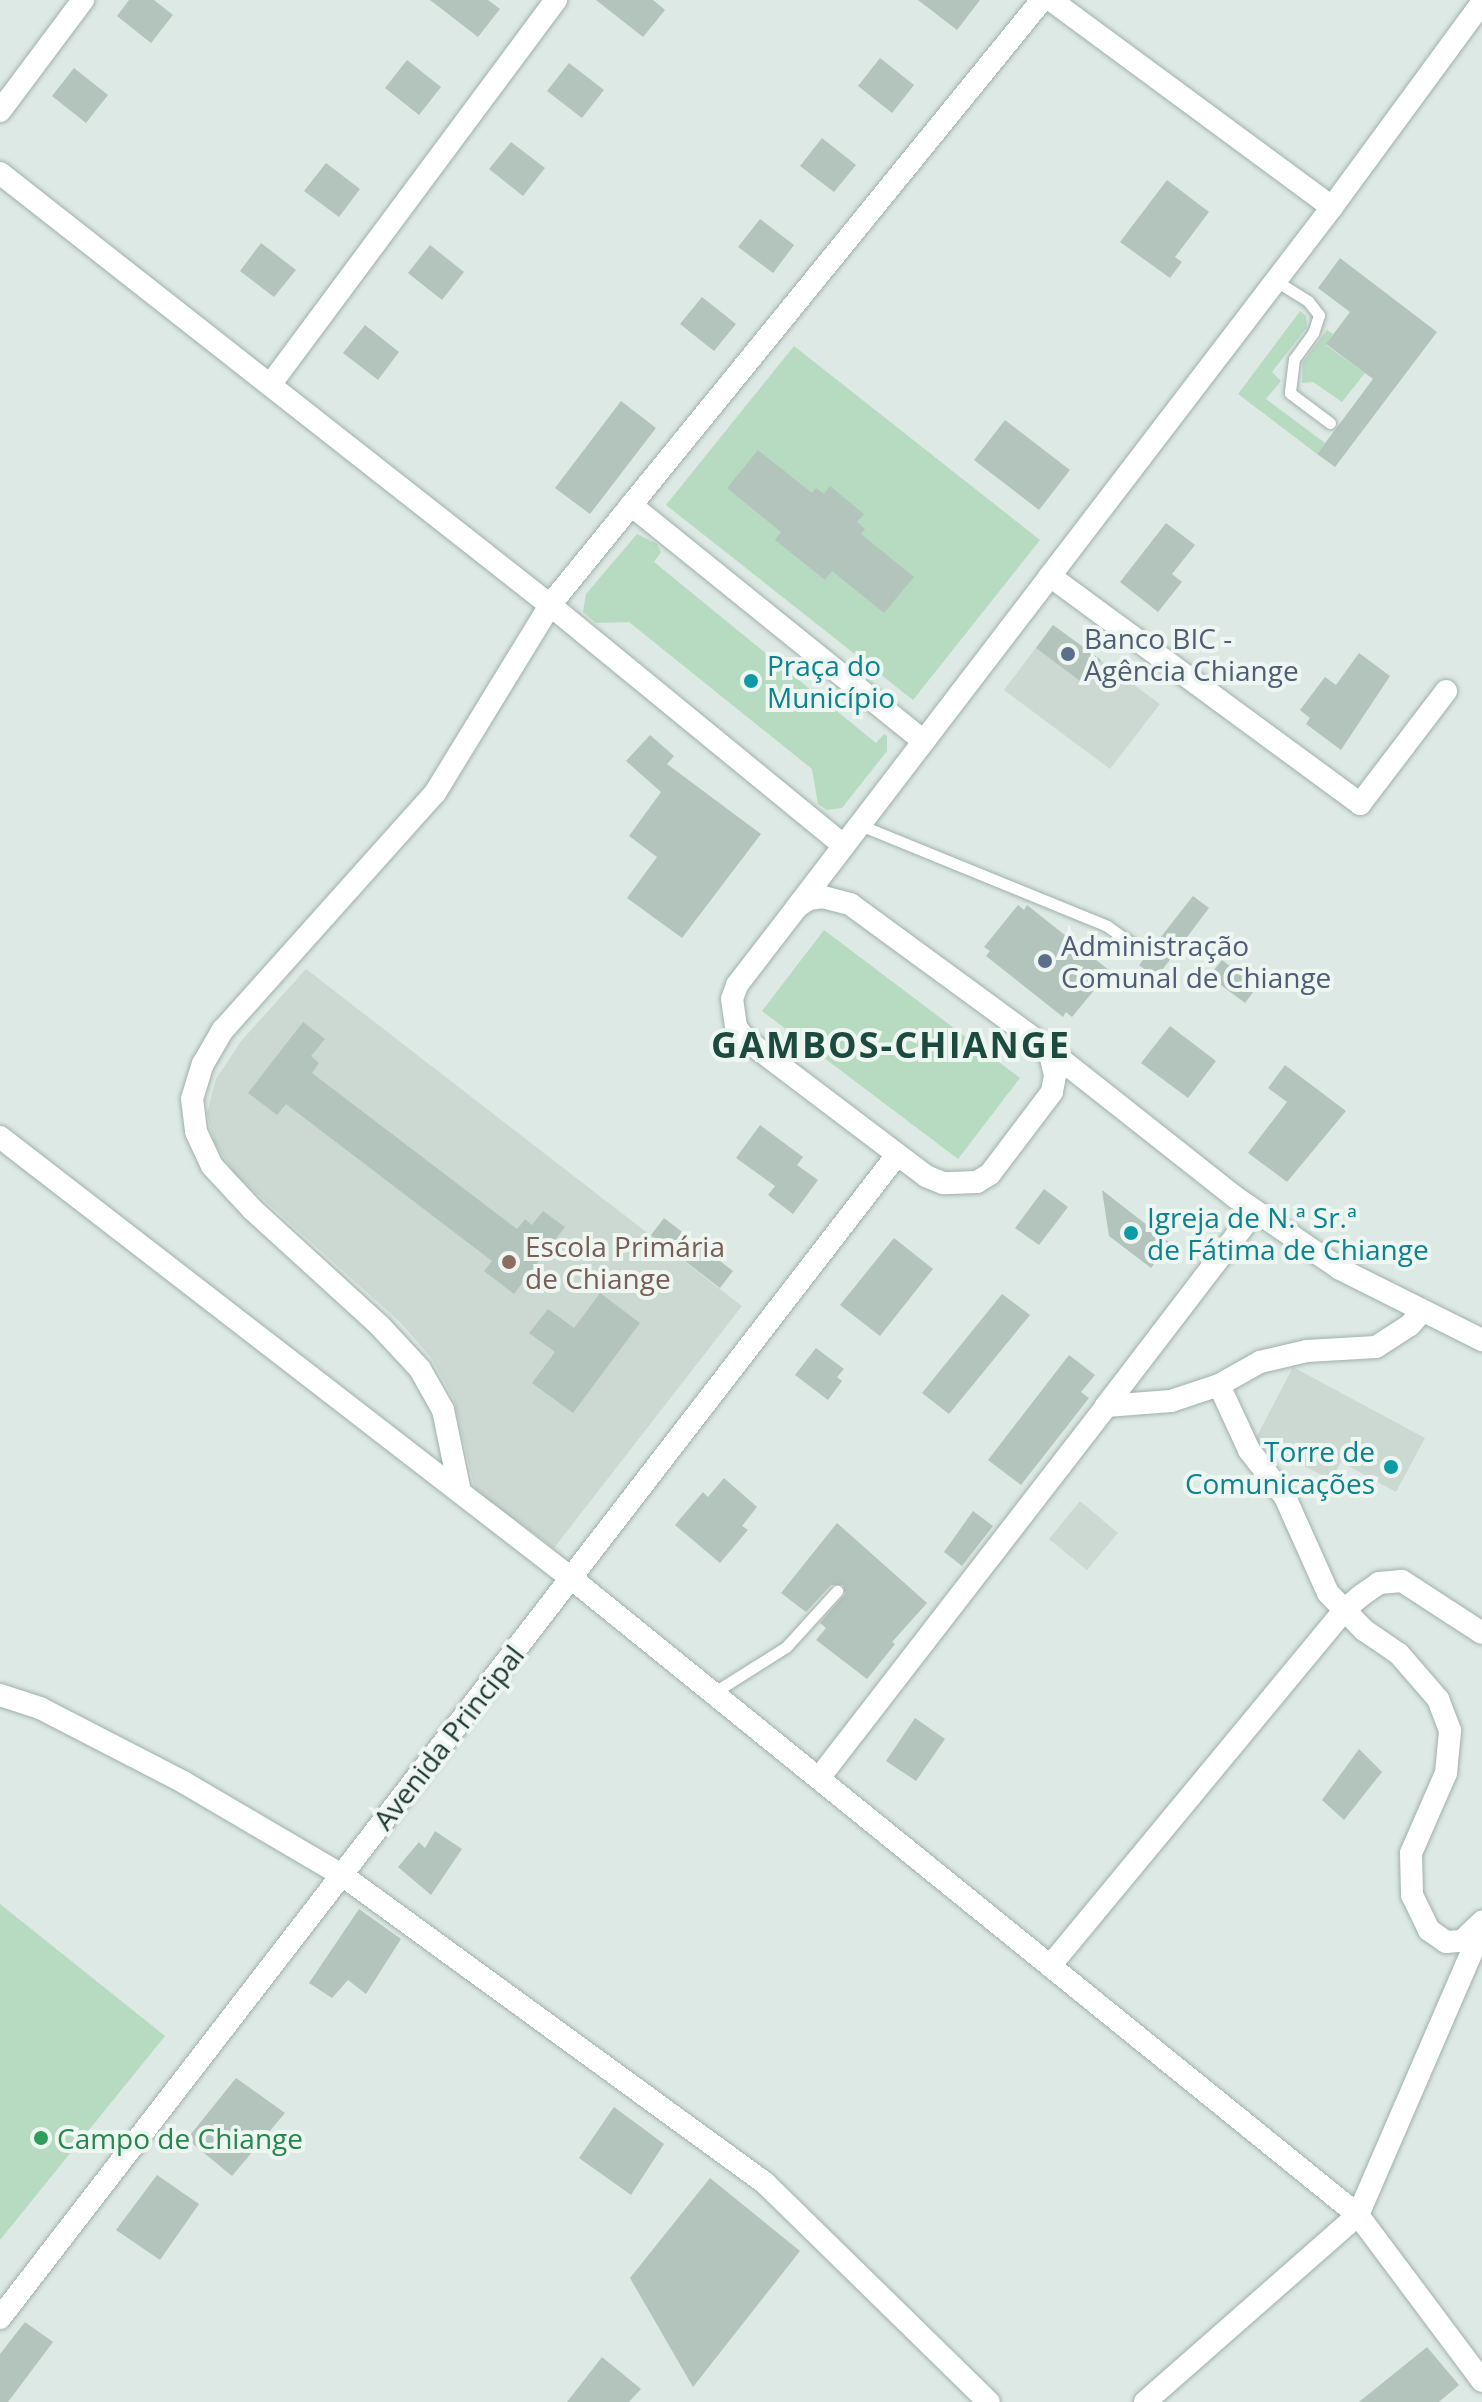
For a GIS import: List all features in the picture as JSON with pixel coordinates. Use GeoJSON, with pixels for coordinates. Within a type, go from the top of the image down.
{"type":"FeatureCollection","features":[{"type":"Feature","properties":{"kind":"street"},"geometry":{"type":"LineString","coordinates":[[0,111],[83,0]]}},
{"type":"Feature","properties":{"kind":"street"},"geometry":{"type":"LineString","coordinates":[[270,385],[556,0]]}},
{"type":"Feature","properties":{"kind":"street"},"geometry":{"type":"LineString","coordinates":[[460,1492],[443,1410],[420,1369],[379,1325],[252,1209],[212,1166],[196,1131],[192,1099],[203,1064],[223,1030],[435,793],[550,605],[1042,0]]}},
{"type":"Feature","properties":{"kind":"street"},"geometry":{"type":"LineString","coordinates":[[1051,0],[1332,207]]}},
{"type":"Feature","properties":{"kind":"street"},"geometry":{"type":"LineString","coordinates":[[1041,1044],[1051,1058],[1055,1076],[1052,1092],[990,1174],[977,1182],[943,1183],[897,1155],[745,1039],[736,1027],[732,999],[737,985],[1276,281],[1482,3]]}},
{"type":"Feature","properties":{"kind":"street"},"geometry":{"type":"LineString","coordinates":[[0,173],[550,605],[844,846]]}},
{"type":"Feature","properties":{"kind":"street"},"geometry":{"type":"LineString","coordinates":[[631,505],[924,741]]}},
{"type":"Feature","properties":{"kind":"street"},"geometry":{"type":"LineString","coordinates":[[1050,576],[1360,804],[1446,691]]}},
{"type":"Feature","properties":{"kind":"street"},"geometry":{"type":"LineString","coordinates":[[797,907],[809,899],[823,897],[850,904],[1041,1044],[1255,1211],[1340,1269],[1482,1340]]}},
{"type":"Feature","properties":{"kind":"street"},"geometry":{"type":"LineString","coordinates":[[0,1137],[571,1578],[1358,2215],[1482,2381]]}},
{"type":"Feature","properties":{"kind":"street","name":"Avenida Principal"},"geometry":{"type":"LineString","coordinates":[[0,2318],[897,1155]]}},
{"type":"Feature","properties":{"kind":"street"},"geometry":{"type":"LineString","coordinates":[[819,1778],[1255,1211]]}},
{"type":"Feature","properties":{"kind":"street"},"geometry":{"type":"LineString","coordinates":[[1106,1406],[1171,1401],[1219,1385],[1260,1362],[1307,1351],[1376,1347],[1410,1325],[1422,1311]]}},
{"type":"Feature","properties":{"kind":"street"},"geometry":{"type":"LineString","coordinates":[[1219,1385],[1249,1450],[1285,1497],[1328,1593],[1364,1630],[1399,1654],[1438,1699],[1450,1731],[1446,1773],[1411,1853],[1412,1895],[1429,1930],[1446,1942],[1462,1941],[1482,1922]]}},
{"type":"Feature","properties":{"kind":"street"},"geometry":{"type":"LineString","coordinates":[[1050,1966],[1344,1610],[1379,1583],[1402,1581],[1482,1633]]}},
{"type":"Feature","properties":{"kind":"street"},"geometry":{"type":"LineString","coordinates":[[0,1695],[40,1708],[185,1783],[342,1875],[765,2183],[989,2402]]}},
{"type":"Feature","properties":{"kind":"street"},"geometry":{"type":"LineString","coordinates":[[1145,2402],[1358,2215],[1482,1929]]}},
{"type":"Feature","properties":{"kind":"street"},"geometry":{"type":"LineString","coordinates":[[1468,1961],[1482,1984]]}},
{"type":"Feature","properties":{"kind":"lane"},"geometry":{"type":"LineString","coordinates":[[1276,281],[1308,301],[1319,315],[1313,333],[1294,359],[1290,393],[1330,423]]}},
{"type":"Feature","properties":{"kind":"lane"},"geometry":{"type":"LineString","coordinates":[[860,825],[1107,926],[1131,943]]}},
{"type":"Feature","properties":{"kind":"lane"},"geometry":{"type":"LineString","coordinates":[[713,1693],[786,1647],[837,1591]]}},
{"type":"Feature","properties":{"kind":"shaded area"},"geometry":{"type":"Polygon","coordinates":[[[1053,625],[1160,704],[1110,769],[1004,690],[1053,625]]]}},
{"type":"Feature","properties":{"kind":"shaded area","name":"Escola Primária de Chiange"},"geometry":{"type":"Polygon","coordinates":[[[306,969],[742,1306],[554,1548],[475,1490],[454,1400],[432,1359],[401,1323],[235,1174],[214,1142],[207,1113],[216,1079],[241,1041],[306,969]]]}},
{"type":"Feature","properties":{"kind":"shaded area"},"geometry":{"type":"Polygon","coordinates":[[[1293,1367],[1425,1438],[1396,1492],[1341,1462],[1331,1480],[1255,1440],[1293,1367]]]}},
{"type":"Feature","properties":{"kind":"shaded area"},"geometry":{"type":"Polygon","coordinates":[[[1080,1501],[1118,1533],[1087,1570],[1049,1539],[1080,1501]]]}},
{"type":"Feature","properties":{"kind":"green space"},"geometry":{"type":"Polygon","coordinates":[[[1300,311],[1306,316],[1307,327],[1272,372],[1281,381],[1266,399],[1325,443],[1317,454],[1238,394],[1300,311]]]}},
{"type":"Feature","properties":{"kind":"green space"},"geometry":{"type":"Polygon","coordinates":[[[1327,330],[1333,334],[1326,345],[1365,373],[1342,402],[1313,382],[1302,383],[1303,362],[1327,330]]]}},
{"type":"Feature","properties":{"kind":"green space"},"geometry":{"type":"Polygon","coordinates":[[[794,346],[1040,540],[913,700],[666,505],[794,346]]]}},
{"type":"Feature","properties":{"kind":"green space"},"geometry":{"type":"Polygon","coordinates":[[[637,534],[657,544],[661,552],[654,562],[876,743],[884,734],[887,736],[887,751],[842,808],[827,810],[818,804],[812,769],[629,622],[596,623],[583,612],[586,594],[637,534]]]}},
{"type":"Feature","properties":{"kind":"green space"},"geometry":{"type":"Polygon","coordinates":[[[824,930],[1020,1078],[958,1159],[762,1011],[824,930]]]}},
{"type":"Feature","properties":{"kind":"green space","name":"Campo de Chiange"},"geometry":{"type":"Polygon","coordinates":[[[0,1904],[165,2036],[0,2240],[0,1904]]]}},
{"type":"Feature","properties":{"kind":"building"},"geometry":{"type":"Polygon","coordinates":[[[129,0],[154,0],[173,15],[151,43],[117,16],[129,0]]]}},
{"type":"Feature","properties":{"kind":"building"},"geometry":{"type":"Polygon","coordinates":[[[430,0],[488,0],[500,9],[478,37],[430,0]]]}},
{"type":"Feature","properties":{"kind":"building"},"geometry":{"type":"Polygon","coordinates":[[[596,0],[653,0],[665,10],[643,37],[596,0]]]}},
{"type":"Feature","properties":{"kind":"building"},"geometry":{"type":"Polygon","coordinates":[[[918,0],[980,0],[957,30],[918,0]]]}},
{"type":"Feature","properties":{"kind":"building"},"geometry":{"type":"Polygon","coordinates":[[[880,58],[914,85],[892,113],[858,86],[880,58]]]}},
{"type":"Feature","properties":{"kind":"building"},"geometry":{"type":"Polygon","coordinates":[[[407,60],[441,87],[419,115],[385,88],[407,60]]]}},
{"type":"Feature","properties":{"kind":"building"},"geometry":{"type":"Polygon","coordinates":[[[569,63],[604,90],[582,118],[547,91],[569,63]]]}},
{"type":"Feature","properties":{"kind":"building"},"geometry":{"type":"Polygon","coordinates":[[[74,68],[108,95],[86,123],[52,96],[74,68]]]}},
{"type":"Feature","properties":{"kind":"building"},"geometry":{"type":"Polygon","coordinates":[[[822,138],[856,165],[834,192],[800,166],[822,138]]]}},
{"type":"Feature","properties":{"kind":"building"},"geometry":{"type":"Polygon","coordinates":[[[511,142],[545,168],[523,196],[489,169],[511,142]]]}},
{"type":"Feature","properties":{"kind":"building"},"geometry":{"type":"Polygon","coordinates":[[[326,163],[360,189],[339,217],[304,191],[326,163]]]}},
{"type":"Feature","properties":{"kind":"building"},"geometry":{"type":"Polygon","coordinates":[[[1167,180],[1209,212],[1175,257],[1182,262],[1170,278],[1120,242],[1167,180]]]}},
{"type":"Feature","properties":{"kind":"building"},"geometry":{"type":"Polygon","coordinates":[[[760,219],[794,245],[773,273],[738,247],[760,219]]]}},
{"type":"Feature","properties":{"kind":"building"},"geometry":{"type":"Polygon","coordinates":[[[261,243],[296,270],[274,297],[240,271],[261,243]]]}},
{"type":"Feature","properties":{"kind":"building"},"geometry":{"type":"Polygon","coordinates":[[[430,245],[464,272],[442,300],[408,273],[430,245]]]}},
{"type":"Feature","properties":{"kind":"building"},"geometry":{"type":"Polygon","coordinates":[[[1340,258],[1437,332],[1335,467],[1317,454],[1373,379],[1326,344],[1350,312],[1318,288],[1340,258]]]}},
{"type":"Feature","properties":{"kind":"building"},"geometry":{"type":"Polygon","coordinates":[[[702,297],[736,324],[714,351],[680,324],[702,297]]]}},
{"type":"Feature","properties":{"kind":"building"},"geometry":{"type":"Polygon","coordinates":[[[365,325],[399,352],[378,380],[343,353],[365,325]]]}},
{"type":"Feature","properties":{"kind":"building"},"geometry":{"type":"Polygon","coordinates":[[[621,401],[656,428],[590,514],[555,488],[621,401]]]}},
{"type":"Feature","properties":{"kind":"building"},"geometry":{"type":"Polygon","coordinates":[[[1005,420],[1070,470],[1039,510],[974,460],[1005,420]]]}},
{"type":"Feature","properties":{"kind":"building"},"geometry":{"type":"Polygon","coordinates":[[[758,450],[812,493],[816,488],[824,494],[830,486],[864,514],[857,522],[865,529],[861,534],[914,577],[884,613],[832,571],[825,580],[775,540],[781,532],[727,488],[758,450]]]}},
{"type":"Feature","properties":{"kind":"building"},"geometry":{"type":"Polygon","coordinates":[[[1166,523],[1195,545],[1172,574],[1182,582],[1158,612],[1120,582],[1166,523]]]}},
{"type":"Feature","properties":{"kind":"building","name":"Banco BIC - Agência Chiange"},"geometry":{"type":"Polygon","coordinates":[[[1053,625],[1101,660],[1084,684],[1036,648],[1053,625]]]}},
{"type":"Feature","properties":{"kind":"building"},"geometry":{"type":"Polygon","coordinates":[[[1359,653],[1390,676],[1341,750],[1306,724],[1310,718],[1300,710],[1325,677],[1336,685],[1359,653]]]}},
{"type":"Feature","properties":{"kind":"building"},"geometry":{"type":"Polygon","coordinates":[[[650,735],[674,756],[667,764],[761,834],[682,938],[627,898],[657,857],[629,836],[661,792],[626,761],[650,735]]]}},
{"type":"Feature","properties":{"kind":"building"},"geometry":{"type":"Polygon","coordinates":[[[1193,896],[1209,908],[1156,978],[1139,965],[1193,896]]]}},
{"type":"Feature","properties":{"kind":"building","name":"Administração Comunal de Chiange"},"geometry":{"type":"Polygon","coordinates":[[[1018,905],[1024,910],[1027,905],[1110,971],[1072,1017],[1066,1012],[1063,1017],[986,956],[990,951],[984,947],[1018,905]]]}},
{"type":"Feature","properties":{"kind":"building"},"geometry":{"type":"Polygon","coordinates":[[[1222,960],[1257,987],[1245,1003],[1209,976],[1222,960]]]}},
{"type":"Feature","properties":{"kind":"building"},"geometry":{"type":"Polygon","coordinates":[[[303,1022],[325,1039],[311,1056],[319,1063],[312,1073],[517,1229],[525,1219],[532,1225],[543,1211],[565,1227],[514,1294],[484,1271],[492,1261],[286,1104],[277,1115],[248,1093],[303,1022]]]}},
{"type":"Feature","properties":{"kind":"building"},"geometry":{"type":"Polygon","coordinates":[[[1170,1026],[1216,1061],[1188,1098],[1141,1063],[1170,1026]]]}},
{"type":"Feature","properties":{"kind":"building"},"geometry":{"type":"Polygon","coordinates":[[[1285,1065],[1346,1111],[1287,1182],[1248,1153],[1287,1102],[1268,1088],[1285,1065]]]}},
{"type":"Feature","properties":{"kind":"building"},"geometry":{"type":"Polygon","coordinates":[[[760,1125],[803,1157],[797,1165],[818,1180],[793,1214],[768,1195],[775,1186],[736,1158],[760,1125]]]}},
{"type":"Feature","properties":{"kind":"building"},"geometry":{"type":"Polygon","coordinates":[[[1044,1189],[1068,1207],[1039,1245],[1015,1228],[1044,1189]]]}},
{"type":"Feature","properties":{"kind":"building","name":"Igreja de N.ª Sr.ª de Fátima de Chiange"},"geometry":{"type":"Polygon","coordinates":[[[1102,1190],[1170,1243],[1151,1268],[1109,1236],[1102,1190]]]}},
{"type":"Feature","properties":{"kind":"building"},"geometry":{"type":"Polygon","coordinates":[[[664,1218],[733,1271],[720,1288],[651,1235],[664,1218]]]}},
{"type":"Feature","properties":{"kind":"building"},"geometry":{"type":"Polygon","coordinates":[[[894,1238],[933,1269],[880,1336],[840,1305],[894,1238]]]}},
{"type":"Feature","properties":{"kind":"building"},"geometry":{"type":"Polygon","coordinates":[[[600,1293],[640,1323],[573,1413],[532,1383],[555,1352],[529,1333],[548,1309],[574,1328],[600,1293]]]}},
{"type":"Feature","properties":{"kind":"building"},"geometry":{"type":"Polygon","coordinates":[[[1002,1294],[1030,1315],[949,1414],[922,1393],[1002,1294]]]}},
{"type":"Feature","properties":{"kind":"building"},"geometry":{"type":"Polygon","coordinates":[[[816,1348],[844,1369],[837,1377],[842,1381],[828,1400],[795,1375],[816,1348]]]}},
{"type":"Feature","properties":{"kind":"building"},"geometry":{"type":"Polygon","coordinates":[[[1069,1355],[1095,1375],[1081,1392],[1089,1398],[1021,1485],[988,1460],[1069,1355]]]}},
{"type":"Feature","properties":{"kind":"building"},"geometry":{"type":"Polygon","coordinates":[[[724,1478],[757,1507],[742,1526],[748,1530],[720,1563],[675,1525],[703,1492],[708,1497],[724,1478]]]}},
{"type":"Feature","properties":{"kind":"building"},"geometry":{"type":"Polygon","coordinates":[[[973,1511],[993,1526],[962,1566],[944,1552],[973,1511]]]}},
{"type":"Feature","properties":{"kind":"building"},"geometry":{"type":"Polygon","coordinates":[[[837,1523],[927,1603],[892,1642],[895,1644],[867,1679],[816,1640],[826,1628],[820,1623],[845,1594],[843,1585],[831,1585],[806,1612],[781,1593],[837,1523]]]}},
{"type":"Feature","properties":{"kind":"building"},"geometry":{"type":"Polygon","coordinates":[[[915,1718],[945,1739],[916,1781],[886,1761],[915,1718]]]}},
{"type":"Feature","properties":{"kind":"building"},"geometry":{"type":"Polygon","coordinates":[[[1359,1749],[1382,1772],[1344,1820],[1322,1800],[1359,1749]]]}},
{"type":"Feature","properties":{"kind":"building"},"geometry":{"type":"Polygon","coordinates":[[[435,1831],[462,1849],[431,1895],[398,1867],[419,1842],[425,1848],[435,1831]]]}},
{"type":"Feature","properties":{"kind":"building"},"geometry":{"type":"Polygon","coordinates":[[[359,1909],[401,1939],[366,1994],[348,1980],[332,1998],[309,1983],[359,1909]]]}},
{"type":"Feature","properties":{"kind":"building"},"geometry":{"type":"Polygon","coordinates":[[[236,2078],[285,2113],[232,2176],[187,2139],[236,2078]]]}},
{"type":"Feature","properties":{"kind":"building"},"geometry":{"type":"Polygon","coordinates":[[[614,2107],[664,2144],[631,2195],[579,2158],[614,2107]]]}},
{"type":"Feature","properties":{"kind":"building"},"geometry":{"type":"Polygon","coordinates":[[[157,2175],[199,2204],[160,2260],[116,2230],[157,2175]]]}},
{"type":"Feature","properties":{"kind":"building"},"geometry":{"type":"Polygon","coordinates":[[[710,2178],[800,2251],[693,2387],[630,2278],[710,2178]]]}},
{"type":"Feature","properties":{"kind":"building"},"geometry":{"type":"Polygon","coordinates":[[[25,2322],[53,2342],[8,2402],[0,2402],[0,2354],[25,2322]]]}},
{"type":"Feature","properties":{"kind":"building"},"geometry":{"type":"Polygon","coordinates":[[[1427,2347],[1459,2385],[1439,2402],[1359,2402],[1427,2347]]]}},
{"type":"Feature","properties":{"kind":"building"},"geometry":{"type":"Polygon","coordinates":[[[602,2357],[641,2389],[629,2402],[567,2402],[602,2357]]]}},
{"type":"Feature","properties":{"kind":"place","name":"Banco BIC - Agência Chiange"},"geometry":{"type":"Point","coordinates":[1068,654]}},
{"type":"Feature","properties":{"kind":"place","name":"Praça do Município"},"geometry":{"type":"Point","coordinates":[751,681]}},
{"type":"Feature","properties":{"kind":"place","name":"Administração Comunal de Chiange"},"geometry":{"type":"Point","coordinates":[1045,961]}},
{"type":"Feature","properties":{"kind":"place","name":"Igreja de N.ª Sr.ª de Fátima de Chiange"},"geometry":{"type":"Point","coordinates":[1131,1233]}},
{"type":"Feature","properties":{"kind":"place","name":"Escola Primária de Chiange"},"geometry":{"type":"Point","coordinates":[509,1262]}},
{"type":"Feature","properties":{"kind":"place","name":"Torre de Comunicações"},"geometry":{"type":"Point","coordinates":[1391,1467]}},
{"type":"Feature","properties":{"kind":"place","name":"Campo de Chiange"},"geometry":{"type":"Point","coordinates":[41,2138]}},
{"type":"Feature","properties":{"kind":"district","name":"GAMBOS-CHIANGE"},"geometry":{"type":"Point","coordinates":[891,1045]}}]}
